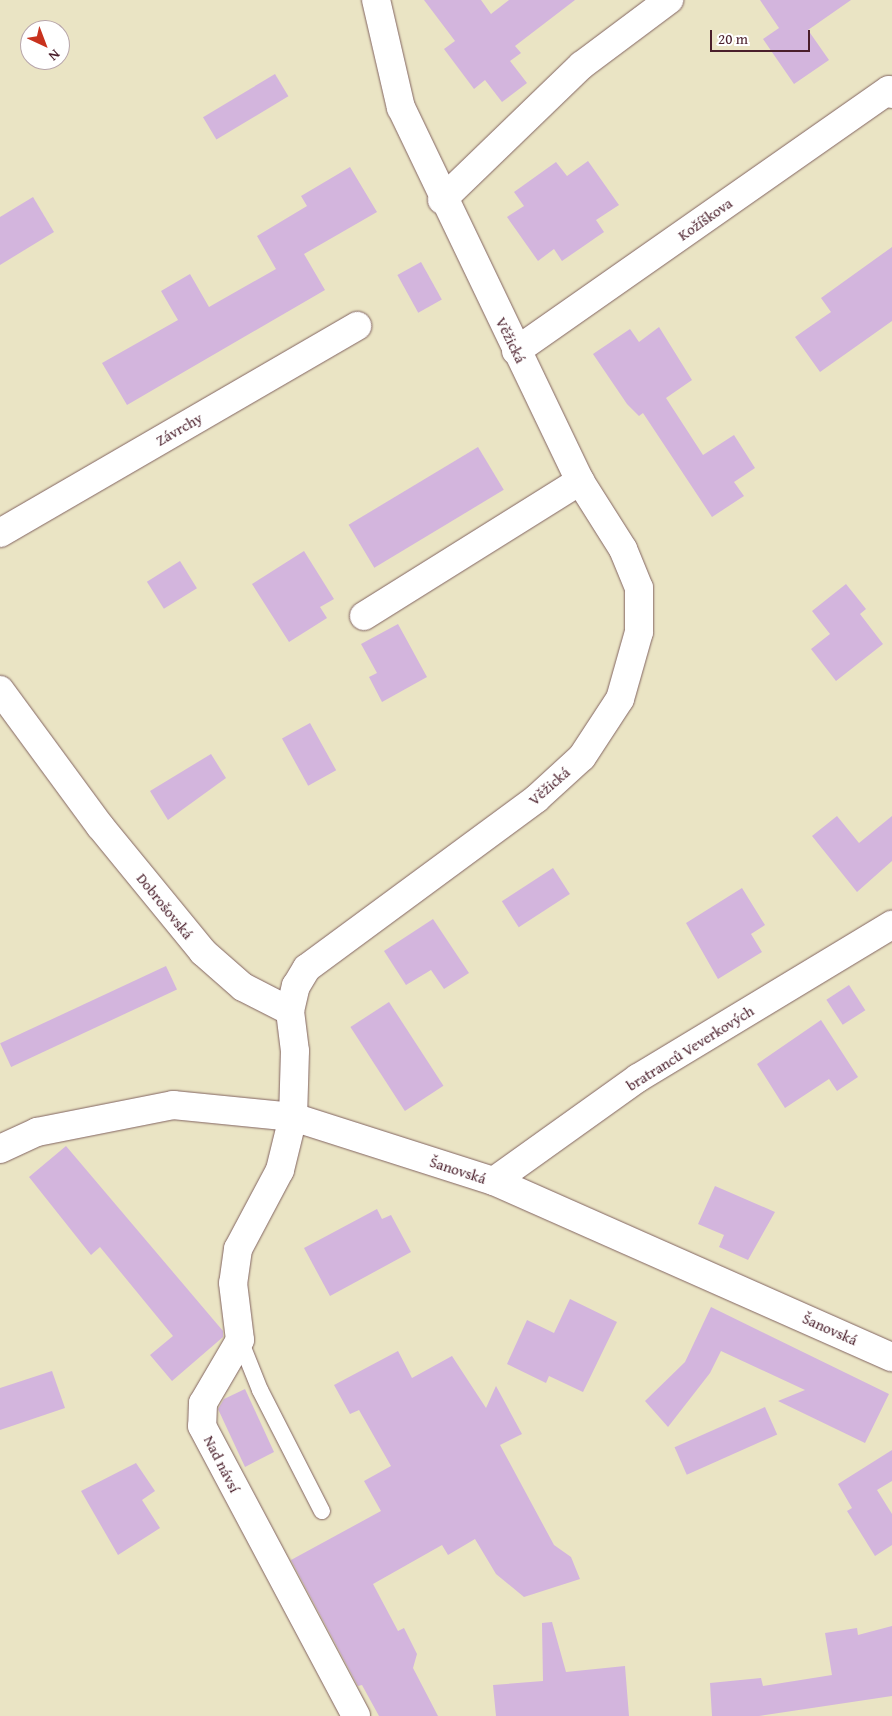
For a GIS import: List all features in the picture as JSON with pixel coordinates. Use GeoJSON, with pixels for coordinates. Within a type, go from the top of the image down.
{"type":"FeatureCollection","features":[{"type":"Feature","properties":{"kind":"street","name":"Věžická"},"geometry":{"type":"LineString","coordinates":[[290,1012],[296,986],[307,968],[536,799],[582,757],[620,699],[638,632],[638,588],[623,549],[580,481],[442,200],[401,108],[376,0]]}},
{"type":"Feature","properties":{"kind":"street"},"geometry":{"type":"LineString","coordinates":[[442,200],[582,65],[669,0]]}},
{"type":"Feature","properties":{"kind":"street","name":"Kožíškova"},"geometry":{"type":"LineString","coordinates":[[516,351],[889,90],[892,94]]}},
{"type":"Feature","properties":{"kind":"street","name":"Závrchy"},"geometry":{"type":"LineString","coordinates":[[0,532],[357,326]]}},
{"type":"Feature","properties":{"kind":"street"},"geometry":{"type":"LineString","coordinates":[[364,616],[580,481]]}},
{"type":"Feature","properties":{"kind":"street","name":"Dobrošovská"},"geometry":{"type":"LineString","coordinates":[[0,690],[100,826],[203,952],[243,987],[290,1012]]}},
{"type":"Feature","properties":{"kind":"street","name":"bratranců Veverkových"},"geometry":{"type":"LineString","coordinates":[[494,1181],[638,1078],[892,925]]}},
{"type":"Feature","properties":{"kind":"street"},"geometry":{"type":"LineString","coordinates":[[240,1340],[233,1283],[238,1249],[280,1170],[293,1117],[295,1052],[290,1012]]}},
{"type":"Feature","properties":{"kind":"street","name":"Šanovská"},"geometry":{"type":"LineString","coordinates":[[0,1149],[37,1132],[173,1105],[293,1117],[494,1181],[892,1357]]}},
{"type":"Feature","properties":{"kind":"street","name":"Nad návsí"},"geometry":{"type":"LineString","coordinates":[[240,1340],[203,1403],[202,1426],[356,1716]]}},
{"type":"Feature","properties":{"kind":"lane"},"geometry":{"type":"LineString","coordinates":[[240,1340],[260,1390],[322,1511]]}},
{"type":"Feature","properties":{"kind":"building"},"geometry":{"type":"Polygon","coordinates":[[[424,0],[481,0],[491,14],[509,0],[575,0],[515,46],[521,53],[510,61],[527,83],[502,102],[485,80],[474,89],[444,49],[455,41],[424,0]]]}},
{"type":"Feature","properties":{"kind":"building"},"geometry":{"type":"Polygon","coordinates":[[[760,0],[851,0],[808,30],[829,60],[794,84],[763,39],[779,28],[760,0]]]}},
{"type":"Feature","properties":{"kind":"building"},"geometry":{"type":"Polygon","coordinates":[[[275,74],[288,96],[216,140],[203,117],[275,74]]]}},
{"type":"Feature","properties":{"kind":"building"},"geometry":{"type":"Polygon","coordinates":[[[588,161],[619,205],[596,220],[604,232],[562,261],[554,249],[538,261],[507,217],[524,206],[514,192],[556,162],[567,176],[588,161]]]}},
{"type":"Feature","properties":{"kind":"building"},"geometry":{"type":"Polygon","coordinates":[[[350,167],[377,212],[304,254],[325,290],[127,405],[102,363],[178,320],[161,291],[190,274],[209,307],[276,269],[257,236],[307,206],[301,196],[350,167]]]}},
{"type":"Feature","properties":{"kind":"building"},"geometry":{"type":"Polygon","coordinates":[[[33,197],[54,232],[0,265],[0,217],[33,197]]]}},
{"type":"Feature","properties":{"kind":"building"},"geometry":{"type":"Polygon","coordinates":[[[892,247],[892,321],[820,372],[795,337],[831,312],[821,298],[892,247]]]}},
{"type":"Feature","properties":{"kind":"building"},"geometry":{"type":"Polygon","coordinates":[[[421,262],[442,300],[418,313],[397,275],[421,262]]]}},
{"type":"Feature","properties":{"kind":"building"},"geometry":{"type":"Polygon","coordinates":[[[659,327],[692,380],[666,398],[703,455],[734,435],[755,468],[734,482],[744,496],[712,517],[643,413],[639,416],[627,404],[593,354],[630,329],[639,342],[659,327]]]}},
{"type":"Feature","properties":{"kind":"building"},"geometry":{"type":"Polygon","coordinates":[[[478,447],[504,490],[374,568],[349,525],[478,447]]]}},
{"type":"Feature","properties":{"kind":"building"},"geometry":{"type":"Polygon","coordinates":[[[304,551],[334,599],[320,607],[327,618],[289,642],[252,584],[304,551]]]}},
{"type":"Feature","properties":{"kind":"building"},"geometry":{"type":"Polygon","coordinates":[[[180,561],[197,588],[164,609],[147,582],[180,561]]]}},
{"type":"Feature","properties":{"kind":"building"},"geometry":{"type":"Polygon","coordinates":[[[846,584],[866,609],[860,614],[883,644],[836,681],[811,649],[830,634],[812,611],[846,584]]]}},
{"type":"Feature","properties":{"kind":"building"},"geometry":{"type":"Polygon","coordinates":[[[398,624],[427,677],[382,702],[369,677],[377,673],[361,644],[398,624]]]}},
{"type":"Feature","properties":{"kind":"building"},"geometry":{"type":"Polygon","coordinates":[[[310,723],[336,770],[308,786],[282,739],[310,723]]]}},
{"type":"Feature","properties":{"kind":"building"},"geometry":{"type":"Polygon","coordinates":[[[211,754],[226,778],[168,820],[150,791],[211,754]]]}},
{"type":"Feature","properties":{"kind":"building"},"geometry":{"type":"Polygon","coordinates":[[[837,816],[859,843],[892,816],[892,861],[857,892],[812,836],[837,816]]]}},
{"type":"Feature","properties":{"kind":"building"},"geometry":{"type":"Polygon","coordinates":[[[553,868],[570,894],[519,927],[502,901],[553,868]]]}},
{"type":"Feature","properties":{"kind":"building"},"geometry":{"type":"Polygon","coordinates":[[[742,888],[765,925],[751,934],[762,952],[718,979],[686,923],[742,888]]]}},
{"type":"Feature","properties":{"kind":"building"},"geometry":{"type":"Polygon","coordinates":[[[433,919],[469,973],[444,989],[431,970],[406,985],[384,951],[433,919]]]}},
{"type":"Feature","properties":{"kind":"building"},"geometry":{"type":"Polygon","coordinates":[[[166,966],[177,990],[11,1067],[0,1043],[166,966]]]}},
{"type":"Feature","properties":{"kind":"building"},"geometry":{"type":"Polygon","coordinates":[[[849,985],[865,1010],[843,1025],[826,1000],[849,985]]]}},
{"type":"Feature","properties":{"kind":"building"},"geometry":{"type":"Polygon","coordinates":[[[389,1002],[443,1086],[405,1111],[350,1027],[389,1002]]]}},
{"type":"Feature","properties":{"kind":"building"},"geometry":{"type":"Polygon","coordinates":[[[821,1020],[858,1077],[837,1091],[829,1079],[785,1108],[757,1064],[821,1020]]]}},
{"type":"Feature","properties":{"kind":"building"},"geometry":{"type":"Polygon","coordinates":[[[66,1146],[223,1331],[223,1337],[172,1381],[150,1355],[173,1336],[100,1247],[91,1255],[29,1177],[66,1146]]]}},
{"type":"Feature","properties":{"kind":"building"},"geometry":{"type":"Polygon","coordinates":[[[715,1186],[775,1212],[748,1260],[719,1247],[724,1235],[698,1224],[715,1186]]]}},
{"type":"Feature","properties":{"kind":"building"},"geometry":{"type":"Polygon","coordinates":[[[377,1209],[382,1219],[391,1215],[411,1252],[330,1296],[304,1248],[377,1209]]]}},
{"type":"Feature","properties":{"kind":"building"},"geometry":{"type":"Polygon","coordinates":[[[570,1299],[617,1322],[583,1392],[549,1376],[546,1383],[507,1364],[527,1320],[554,1333],[570,1299]]]}},
{"type":"Feature","properties":{"kind":"building"},"geometry":{"type":"Polygon","coordinates":[[[711,1307],[889,1394],[865,1443],[778,1401],[805,1390],[721,1351],[710,1373],[668,1427],[645,1401],[685,1362],[711,1307]]]}},
{"type":"Feature","properties":{"kind":"building"},"geometry":{"type":"Polygon","coordinates":[[[398,1351],[412,1378],[452,1356],[486,1408],[496,1386],[522,1434],[500,1445],[554,1545],[571,1557],[580,1579],[524,1597],[496,1574],[475,1539],[448,1555],[442,1545],[373,1584],[398,1631],[404,1628],[417,1654],[413,1668],[438,1716],[379,1716],[362,1685],[358,1686],[291,1560],[381,1511],[364,1481],[391,1466],[359,1410],[350,1414],[334,1385],[398,1351]]]}},
{"type":"Feature","properties":{"kind":"building"},"geometry":{"type":"Polygon","coordinates":[[[52,1371],[65,1408],[0,1430],[0,1388],[52,1371]]]}},
{"type":"Feature","properties":{"kind":"building"},"geometry":{"type":"Polygon","coordinates":[[[245,1389],[274,1452],[245,1467],[218,1409],[224,1399],[245,1389]]]}},
{"type":"Feature","properties":{"kind":"building"},"geometry":{"type":"Polygon","coordinates":[[[765,1407],[777,1434],[687,1475],[675,1447],[765,1407]]]}},
{"type":"Feature","properties":{"kind":"building"},"geometry":{"type":"Polygon","coordinates":[[[892,1450],[892,1481],[877,1490],[892,1514],[892,1545],[875,1556],[847,1511],[852,1508],[838,1484],[892,1450]]]}},
{"type":"Feature","properties":{"kind":"building"},"geometry":{"type":"Polygon","coordinates":[[[136,1463],[155,1491],[142,1500],[160,1528],[118,1555],[81,1491],[136,1463]]]}},
{"type":"Feature","properties":{"kind":"building"},"geometry":{"type":"Polygon","coordinates":[[[552,1622],[566,1672],[625,1666],[629,1716],[496,1716],[493,1685],[543,1681],[542,1623],[552,1622]]]}},
{"type":"Feature","properties":{"kind":"building"},"geometry":{"type":"Polygon","coordinates":[[[892,1626],[892,1696],[759,1716],[712,1716],[710,1683],[761,1678],[763,1686],[832,1675],[825,1633],[857,1628],[858,1635],[892,1626]]]}}]}
